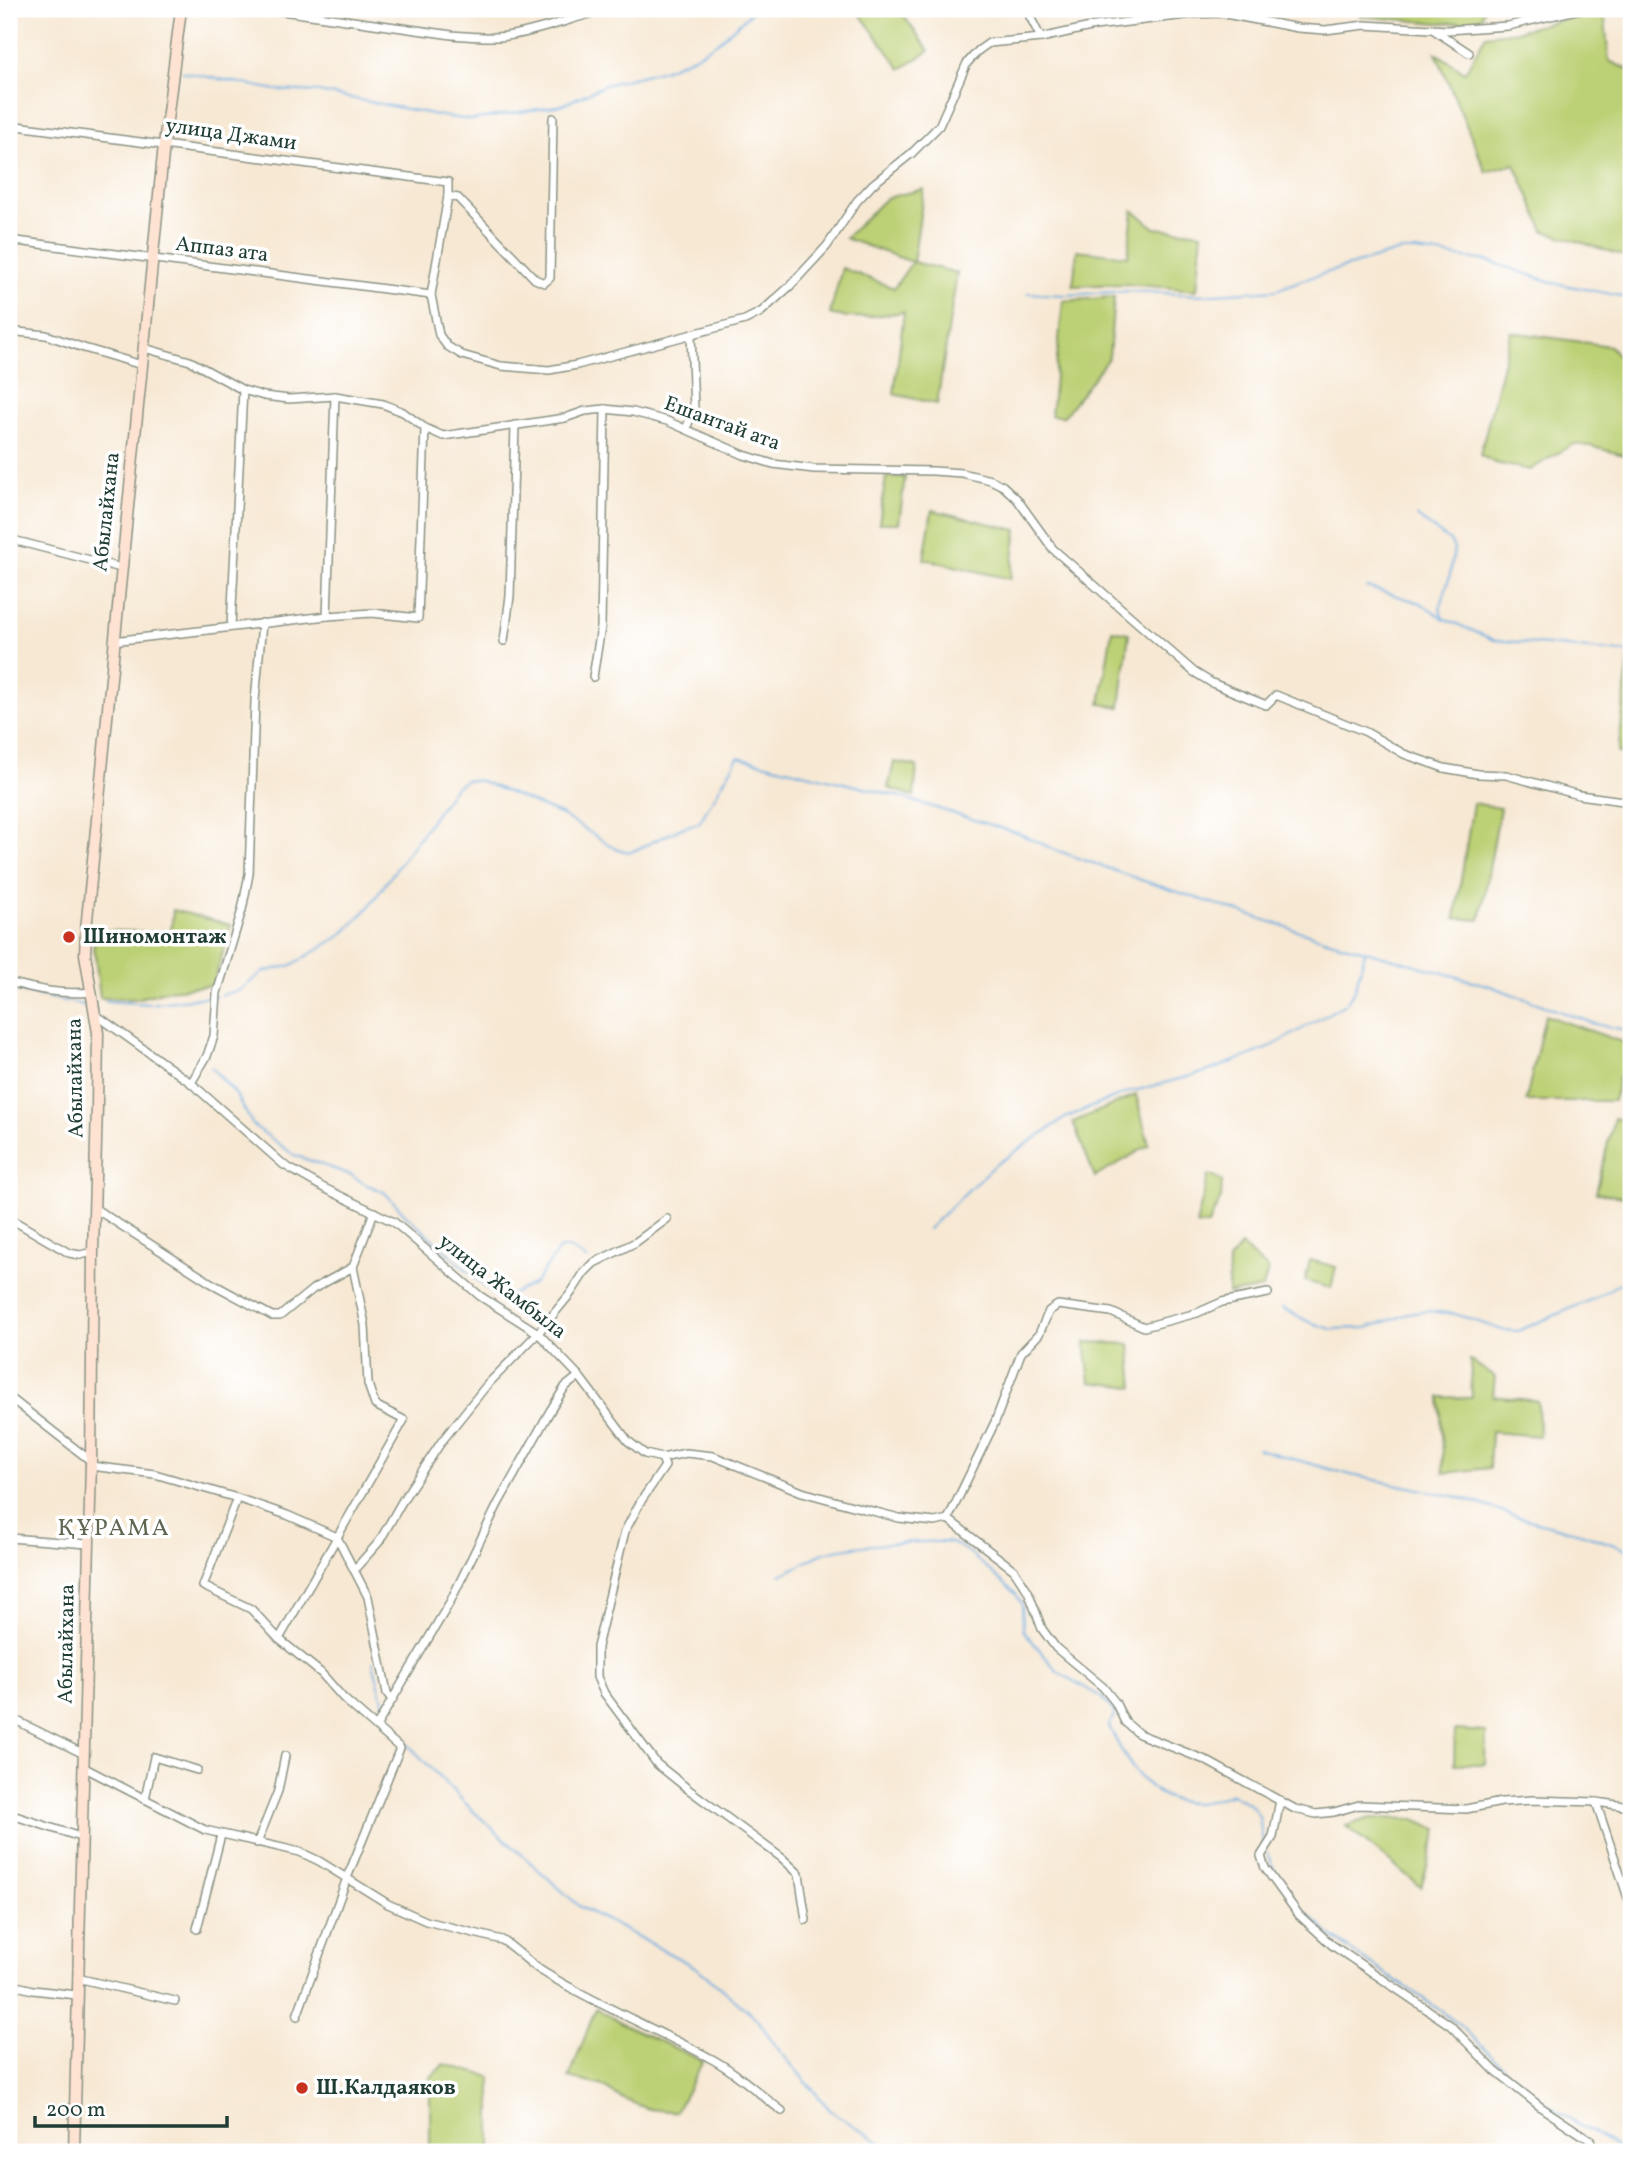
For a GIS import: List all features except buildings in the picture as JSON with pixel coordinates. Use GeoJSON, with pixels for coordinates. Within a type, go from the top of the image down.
{"type":"FeatureCollection","features":[{"type":"Feature","properties":{"kind":"main road","name":"Абылайхана"},"geometry":{"type":"LineString","coordinates":[[74,2152],[91,1464],[97,1069],[95,1014],[85,954],[86,930],[164,144],[181,9]]}},
{"type":"Feature","properties":{"kind":"street"},"geometry":{"type":"LineString","coordinates":[[268,9],[452,36],[481,37],[506,36],[534,30],[608,9]]}},
{"type":"Feature","properties":{"kind":"street"},"geometry":{"type":"LineString","coordinates":[[1027,9],[1041,38]]}},
{"type":"Feature","properties":{"kind":"street"},"geometry":{"type":"LineString","coordinates":[[1131,9],[1136,21]]}},
{"type":"Feature","properties":{"kind":"street"},"geometry":{"type":"LineString","coordinates":[[552,118],[550,278],[544,282],[535,279],[458,198],[448,196],[431,295],[439,335],[447,346],[461,355],[501,366],[549,370],[691,335],[745,320],[761,312],[789,287],[827,246],[857,201],[873,184],[912,153],[939,126],[967,64],[989,43],[1041,38],[1095,26],[1203,11],[1298,28],[1325,30],[1365,25],[1433,29],[1508,26],[1581,9]]}},
{"type":"Feature","properties":{"kind":"street"},"geometry":{"type":"LineString","coordinates":[[1433,29],[1469,53]]}},
{"type":"Feature","properties":{"kind":"street","name":"улица Джами"},"geometry":{"type":"LineString","coordinates":[[9,125],[448,182],[448,196]]}},
{"type":"Feature","properties":{"kind":"street","name":"Аппаз ата"},"geometry":{"type":"LineString","coordinates":[[9,240],[431,295]]}},
{"type":"Feature","properties":{"kind":"street"},"geometry":{"type":"LineString","coordinates":[[9,331],[46,335],[142,365]]}},
{"type":"Feature","properties":{"kind":"street"},"geometry":{"type":"LineString","coordinates":[[686,429],[694,408],[691,335]]}},
{"type":"Feature","properties":{"kind":"street","name":"Ешантай ата"},"geometry":{"type":"LineString","coordinates":[[144,348],[190,361],[243,390],[289,399],[335,396],[383,404],[403,412],[425,428],[443,436],[565,418],[585,411],[606,409],[652,416],[744,455],[773,464],[814,469],[953,472],[991,480],[1003,486],[1017,499],[1053,549],[1194,672],[1212,683],[1266,705],[1276,695],[1366,732],[1404,754],[1444,768],[1478,774],[1506,775],[1578,795],[1631,802]]}},
{"type":"Feature","properties":{"kind":"street"},"geometry":{"type":"LineString","coordinates":[[231,627],[243,390]]}},
{"type":"Feature","properties":{"kind":"street"},"geometry":{"type":"LineString","coordinates":[[327,616],[335,396]]}},
{"type":"Feature","properties":{"kind":"street"},"geometry":{"type":"LineString","coordinates":[[593,677],[601,627],[606,409]]}},
{"type":"Feature","properties":{"kind":"street"},"geometry":{"type":"LineString","coordinates":[[504,641],[510,596],[515,425]]}},
{"type":"Feature","properties":{"kind":"street"},"geometry":{"type":"LineString","coordinates":[[114,641],[327,616],[372,613],[418,618],[425,428]]}},
{"type":"Feature","properties":{"kind":"street"},"geometry":{"type":"LineString","coordinates":[[9,539],[121,568]]}},
{"type":"Feature","properties":{"kind":"street"},"geometry":{"type":"LineString","coordinates":[[191,1083],[207,1056],[214,1036],[217,993],[242,911],[249,874],[255,701],[262,624]]}},
{"type":"Feature","properties":{"kind":"street"},"geometry":{"type":"LineString","coordinates":[[9,982],[44,992],[92,992]]}},
{"type":"Feature","properties":{"kind":"street","name":"улица Жамбыла"},"geometry":{"type":"LineString","coordinates":[[95,1014],[191,1083],[284,1165],[394,1222],[480,1296],[538,1333],[579,1376],[628,1441],[645,1454],[662,1458]]}},
{"type":"Feature","properties":{"kind":"street"},"geometry":{"type":"LineString","coordinates":[[94,1208],[211,1283],[272,1316],[280,1316],[313,1289],[353,1268]]}},
{"type":"Feature","properties":{"kind":"street"},"geometry":{"type":"LineString","coordinates":[[279,1639],[404,1420],[375,1405],[368,1384],[365,1325],[353,1268],[374,1212]]}},
{"type":"Feature","properties":{"kind":"street"},"geometry":{"type":"LineString","coordinates":[[9,1218],[69,1253],[80,1255],[93,1252]]}},
{"type":"Feature","properties":{"kind":"street"},"geometry":{"type":"LineString","coordinates":[[354,1570],[379,1542],[442,1441],[486,1386],[538,1333],[594,1264],[636,1242],[667,1219]]}},
{"type":"Feature","properties":{"kind":"street"},"geometry":{"type":"LineString","coordinates":[[948,1519],[995,1422],[1021,1353],[1039,1335],[1049,1311],[1058,1305],[1111,1312],[1144,1327],[1196,1313],[1222,1302],[1268,1293]]}},
{"type":"Feature","properties":{"kind":"street"},"geometry":{"type":"LineString","coordinates":[[376,1727],[450,1602],[498,1503],[550,1411],[565,1387],[579,1376]]}},
{"type":"Feature","properties":{"kind":"street"},"geometry":{"type":"LineString","coordinates":[[9,1397],[91,1464],[155,1474],[237,1498],[287,1515],[337,1537],[368,1597],[387,1693],[392,1700]]}},
{"type":"Feature","properties":{"kind":"street"},"geometry":{"type":"LineString","coordinates":[[806,1920],[799,1874],[782,1858],[657,1764],[604,1693],[597,1677],[597,1647],[625,1531],[665,1466],[662,1458],[686,1453],[713,1456],[802,1492],[899,1518],[935,1522],[948,1519]]}},
{"type":"Feature","properties":{"kind":"street"},"geometry":{"type":"LineString","coordinates":[[237,1498],[203,1586],[251,1609],[279,1639],[321,1673],[344,1699],[400,1748],[347,1878],[297,2016]]}},
{"type":"Feature","properties":{"kind":"street"},"geometry":{"type":"LineString","coordinates":[[948,1519],[1014,1570],[1028,1591],[1042,1629],[1056,1648],[1103,1687],[1115,1702],[1125,1722],[1139,1734],[1205,1760],[1295,1809],[1316,1814],[1359,1805],[1466,1809],[1502,1802],[1533,1800],[1596,1802],[1631,1807]]}},
{"type":"Feature","properties":{"kind":"street"},"geometry":{"type":"LineString","coordinates":[[9,1538],[88,1544]]}},
{"type":"Feature","properties":{"kind":"street"},"geometry":{"type":"LineString","coordinates":[[9,1717],[84,1754]]}},
{"type":"Feature","properties":{"kind":"street"},"geometry":{"type":"LineString","coordinates":[[257,1843],[278,1791],[285,1756]]}},
{"type":"Feature","properties":{"kind":"street"},"geometry":{"type":"LineString","coordinates":[[145,1799],[154,1757],[197,1770]]}},
{"type":"Feature","properties":{"kind":"street"},"geometry":{"type":"LineString","coordinates":[[83,1767],[205,1830],[300,1852],[388,1904],[426,1922],[502,1940],[544,1973],[626,2018],[711,2058],[782,2111]]}},
{"type":"Feature","properties":{"kind":"street"},"geometry":{"type":"LineString","coordinates":[[1280,1800],[1273,1838],[1261,1856],[1265,1868],[1299,1915],[1332,1945],[1450,2025],[1495,2071],[1542,2108],[1590,2140],[1594,2152]]}},
{"type":"Feature","properties":{"kind":"street"},"geometry":{"type":"LineString","coordinates":[[1596,1802],[1631,1907]]}},
{"type":"Feature","properties":{"kind":"street"},"geometry":{"type":"LineString","coordinates":[[9,1814],[80,1837]]}},
{"type":"Feature","properties":{"kind":"street"},"geometry":{"type":"LineString","coordinates":[[197,1928],[221,1835]]}},
{"type":"Feature","properties":{"kind":"street"},"geometry":{"type":"LineString","coordinates":[[77,1978],[175,2001]]}},
{"type":"Feature","properties":{"kind":"street"},"geometry":{"type":"LineString","coordinates":[[9,1984],[77,1995]]}},
{"type":"Feature","properties":{"kind":"green space"},"geometry":{"type":"Polygon","coordinates":[[[856,9],[899,9],[929,51],[901,69],[856,9]]]}},
{"type":"Feature","properties":{"kind":"green space"},"geometry":{"type":"Polygon","coordinates":[[[1362,9],[1484,9],[1480,22],[1438,23],[1360,16],[1362,9]]]}},
{"type":"Feature","properties":{"kind":"green space"},"geometry":{"type":"Polygon","coordinates":[[[1604,9],[1609,61],[1631,71],[1631,258],[1544,231],[1515,164],[1486,172],[1436,53],[1465,72],[1486,35],[1517,31],[1604,9]]]}},
{"type":"Feature","properties":{"kind":"green space"},"geometry":{"type":"Polygon","coordinates":[[[924,189],[913,262],[957,273],[937,404],[894,394],[904,312],[858,317],[830,314],[842,268],[894,288],[912,262],[845,238],[886,198],[924,189]]]}},
{"type":"Feature","properties":{"kind":"green space"},"geometry":{"type":"Polygon","coordinates":[[[1133,210],[1155,228],[1202,233],[1197,290],[1124,284],[1073,286],[1077,250],[1128,256],[1133,210]]]}},
{"type":"Feature","properties":{"kind":"green space"},"geometry":{"type":"Polygon","coordinates":[[[1114,297],[1109,357],[1064,416],[1051,416],[1063,301],[1114,297]]]}},
{"type":"Feature","properties":{"kind":"green space"},"geometry":{"type":"Polygon","coordinates":[[[1511,332],[1610,346],[1625,364],[1631,365],[1631,457],[1573,444],[1530,470],[1495,463],[1480,455],[1511,332]]]}},
{"type":"Feature","properties":{"kind":"green space"},"geometry":{"type":"Polygon","coordinates":[[[886,477],[905,477],[899,523],[879,523],[886,477]]]}},
{"type":"Feature","properties":{"kind":"green space"},"geometry":{"type":"Polygon","coordinates":[[[932,510],[1017,530],[1010,579],[924,559],[932,510]]]}},
{"type":"Feature","properties":{"kind":"green space"},"geometry":{"type":"Polygon","coordinates":[[[1112,630],[1129,633],[1120,707],[1100,704],[1112,630]]]}},
{"type":"Feature","properties":{"kind":"green space"},"geometry":{"type":"Polygon","coordinates":[[[1631,658],[1631,754],[1618,753],[1631,658]]]}},
{"type":"Feature","properties":{"kind":"green space"},"geometry":{"type":"Polygon","coordinates":[[[894,762],[917,766],[914,796],[888,788],[894,762]]]}},
{"type":"Feature","properties":{"kind":"green space"},"geometry":{"type":"Polygon","coordinates":[[[1473,803],[1500,808],[1480,920],[1455,918],[1473,803]]]}},
{"type":"Feature","properties":{"kind":"green space"},"geometry":{"type":"Polygon","coordinates":[[[173,910],[231,925],[213,985],[169,990],[136,999],[100,998],[92,930],[171,933],[173,910]]]}},
{"type":"Feature","properties":{"kind":"green space"},"geometry":{"type":"Polygon","coordinates":[[[1545,1015],[1631,1045],[1627,1078],[1618,1078],[1614,1101],[1526,1101],[1545,1015]]]}},
{"type":"Feature","properties":{"kind":"green space"},"geometry":{"type":"Polygon","coordinates":[[[1136,1095],[1149,1145],[1095,1177],[1073,1122],[1136,1095]]]}},
{"type":"Feature","properties":{"kind":"green space"},"geometry":{"type":"Polygon","coordinates":[[[1614,1118],[1631,1122],[1631,1198],[1596,1193],[1614,1118]]]}},
{"type":"Feature","properties":{"kind":"green space"},"geometry":{"type":"Polygon","coordinates":[[[1208,1176],[1222,1181],[1221,1198],[1208,1225],[1196,1225],[1208,1176]]]}},
{"type":"Feature","properties":{"kind":"green space"},"geometry":{"type":"Polygon","coordinates":[[[1241,1246],[1268,1269],[1263,1288],[1228,1294],[1229,1260],[1241,1246]]]}},
{"type":"Feature","properties":{"kind":"green space"},"geometry":{"type":"Polygon","coordinates":[[[1310,1260],[1336,1267],[1331,1288],[1305,1281],[1310,1260]]]}},
{"type":"Feature","properties":{"kind":"green space"},"geometry":{"type":"Polygon","coordinates":[[[1085,1342],[1130,1344],[1134,1387],[1090,1382],[1085,1342]]]}},
{"type":"Feature","properties":{"kind":"green space"},"geometry":{"type":"Polygon","coordinates":[[[1470,1360],[1495,1377],[1493,1396],[1538,1401],[1539,1436],[1491,1432],[1489,1468],[1444,1473],[1440,1397],[1472,1398],[1470,1360]]]}},
{"type":"Feature","properties":{"kind":"green space"},"geometry":{"type":"Polygon","coordinates":[[[1455,1730],[1486,1732],[1485,1764],[1454,1764],[1455,1730]]]}},
{"type":"Feature","properties":{"kind":"green space"},"geometry":{"type":"Polygon","coordinates":[[[1370,1818],[1414,1819],[1438,1829],[1421,1887],[1346,1826],[1370,1818]]]}},
{"type":"Feature","properties":{"kind":"green space"},"geometry":{"type":"Polygon","coordinates":[[[596,2008],[627,2026],[703,2061],[676,2112],[649,2109],[623,2099],[600,2085],[569,2078],[596,2008]]]}},
{"type":"Feature","properties":{"kind":"green space"},"geometry":{"type":"Polygon","coordinates":[[[444,2064],[491,2077],[491,2152],[430,2152],[430,2078],[444,2064]]]}},
{"type":"Feature","properties":{"kind":"waterway"},"geometry":{"type":"LineString","coordinates":[[183,72],[276,90],[319,92],[472,120],[562,105],[605,85],[663,70],[694,57],[719,41],[755,9]]}},
{"type":"Feature","properties":{"kind":"waterway"},"geometry":{"type":"LineString","coordinates":[[1027,293],[1065,295],[1128,291],[1198,295],[1276,290],[1400,251],[1416,251],[1488,261],[1554,283],[1631,298]]}},
{"type":"Feature","properties":{"kind":"waterway"},"geometry":{"type":"LineString","coordinates":[[1416,516],[1450,541],[1454,549],[1440,609],[1443,618],[1494,640],[1631,651]]}},
{"type":"Feature","properties":{"kind":"waterway"},"geometry":{"type":"LineString","coordinates":[[1366,587],[1421,603],[1443,618]]}},
{"type":"Feature","properties":{"kind":"waterway"},"geometry":{"type":"LineString","coordinates":[[221,995],[240,990],[263,972],[292,965],[342,935],[368,908],[455,787],[466,780],[481,781],[562,815],[618,850],[631,852],[684,827],[699,823],[738,757],[897,796],[1020,834],[1053,849],[1147,882],[1330,941],[1490,986],[1595,1024],[1631,1031]]}},
{"type":"Feature","properties":{"kind":"waterway"},"geometry":{"type":"LineString","coordinates":[[928,1229],[991,1168],[1065,1118],[1126,1093],[1206,1072],[1269,1048],[1345,1004],[1355,990],[1365,952]]}},
{"type":"Feature","properties":{"kind":"waterway"},"geometry":{"type":"LineString","coordinates":[[9,989],[88,1006]]}},
{"type":"Feature","properties":{"kind":"waterway"},"geometry":{"type":"LineString","coordinates":[[105,1001],[150,1004],[215,996]]}},
{"type":"Feature","properties":{"kind":"waterway"},"geometry":{"type":"LineString","coordinates":[[211,1067],[235,1093],[253,1125],[294,1155],[351,1175],[384,1192],[492,1293],[506,1297],[535,1283],[560,1248],[569,1248],[588,1260]]}},
{"type":"Feature","properties":{"kind":"waterway"},"geometry":{"type":"LineString","coordinates":[[1282,1308],[1309,1322],[1331,1329],[1366,1328],[1409,1314],[1428,1311],[1455,1314],[1502,1330],[1518,1331],[1595,1298],[1620,1283],[1631,1282]]}},
{"type":"Feature","properties":{"kind":"waterway"},"geometry":{"type":"LineString","coordinates":[[1258,1449],[1351,1475],[1458,1497],[1584,1534],[1631,1551]]}},
{"type":"Feature","properties":{"kind":"waterway"},"geometry":{"type":"LineString","coordinates":[[780,1575],[818,1555],[834,1550],[913,1542],[957,1545],[1016,1594],[1022,1604],[1023,1630],[1058,1672],[1101,1697],[1115,1713],[1109,1726],[1123,1753],[1141,1778],[1164,1796],[1179,1801],[1199,1803],[1232,1794],[1249,1805],[1259,1816],[1264,1844]]}},
{"type":"Feature","properties":{"kind":"waterway"},"geometry":{"type":"LineString","coordinates":[[373,1662],[385,1708]]}},
{"type":"Feature","properties":{"kind":"waterway"},"geometry":{"type":"LineString","coordinates":[[387,1714],[389,1725],[473,1811],[579,1906],[697,1968],[757,2019],[779,2050],[831,2111],[895,2152]]}},
{"type":"Feature","properties":{"kind":"waterway"},"geometry":{"type":"LineString","coordinates":[[1267,1853],[1282,1882],[1301,1907],[1323,1928],[1454,2021],[1545,2103],[1627,2152]]}},
{"type":"Feature","properties":{"kind":"place","name":"Шиномонтаж"},"geometry":{"type":"Point","coordinates":[69,937]}},
{"type":"Feature","properties":{"kind":"place","name":"Ш.Калдаяков"},"geometry":{"type":"Point","coordinates":[302,2088]}},
{"type":"Feature","properties":{"kind":"district","name":"ҚҰРАМА"},"geometry":{"type":"Point","coordinates":[114,1529]}}]}
